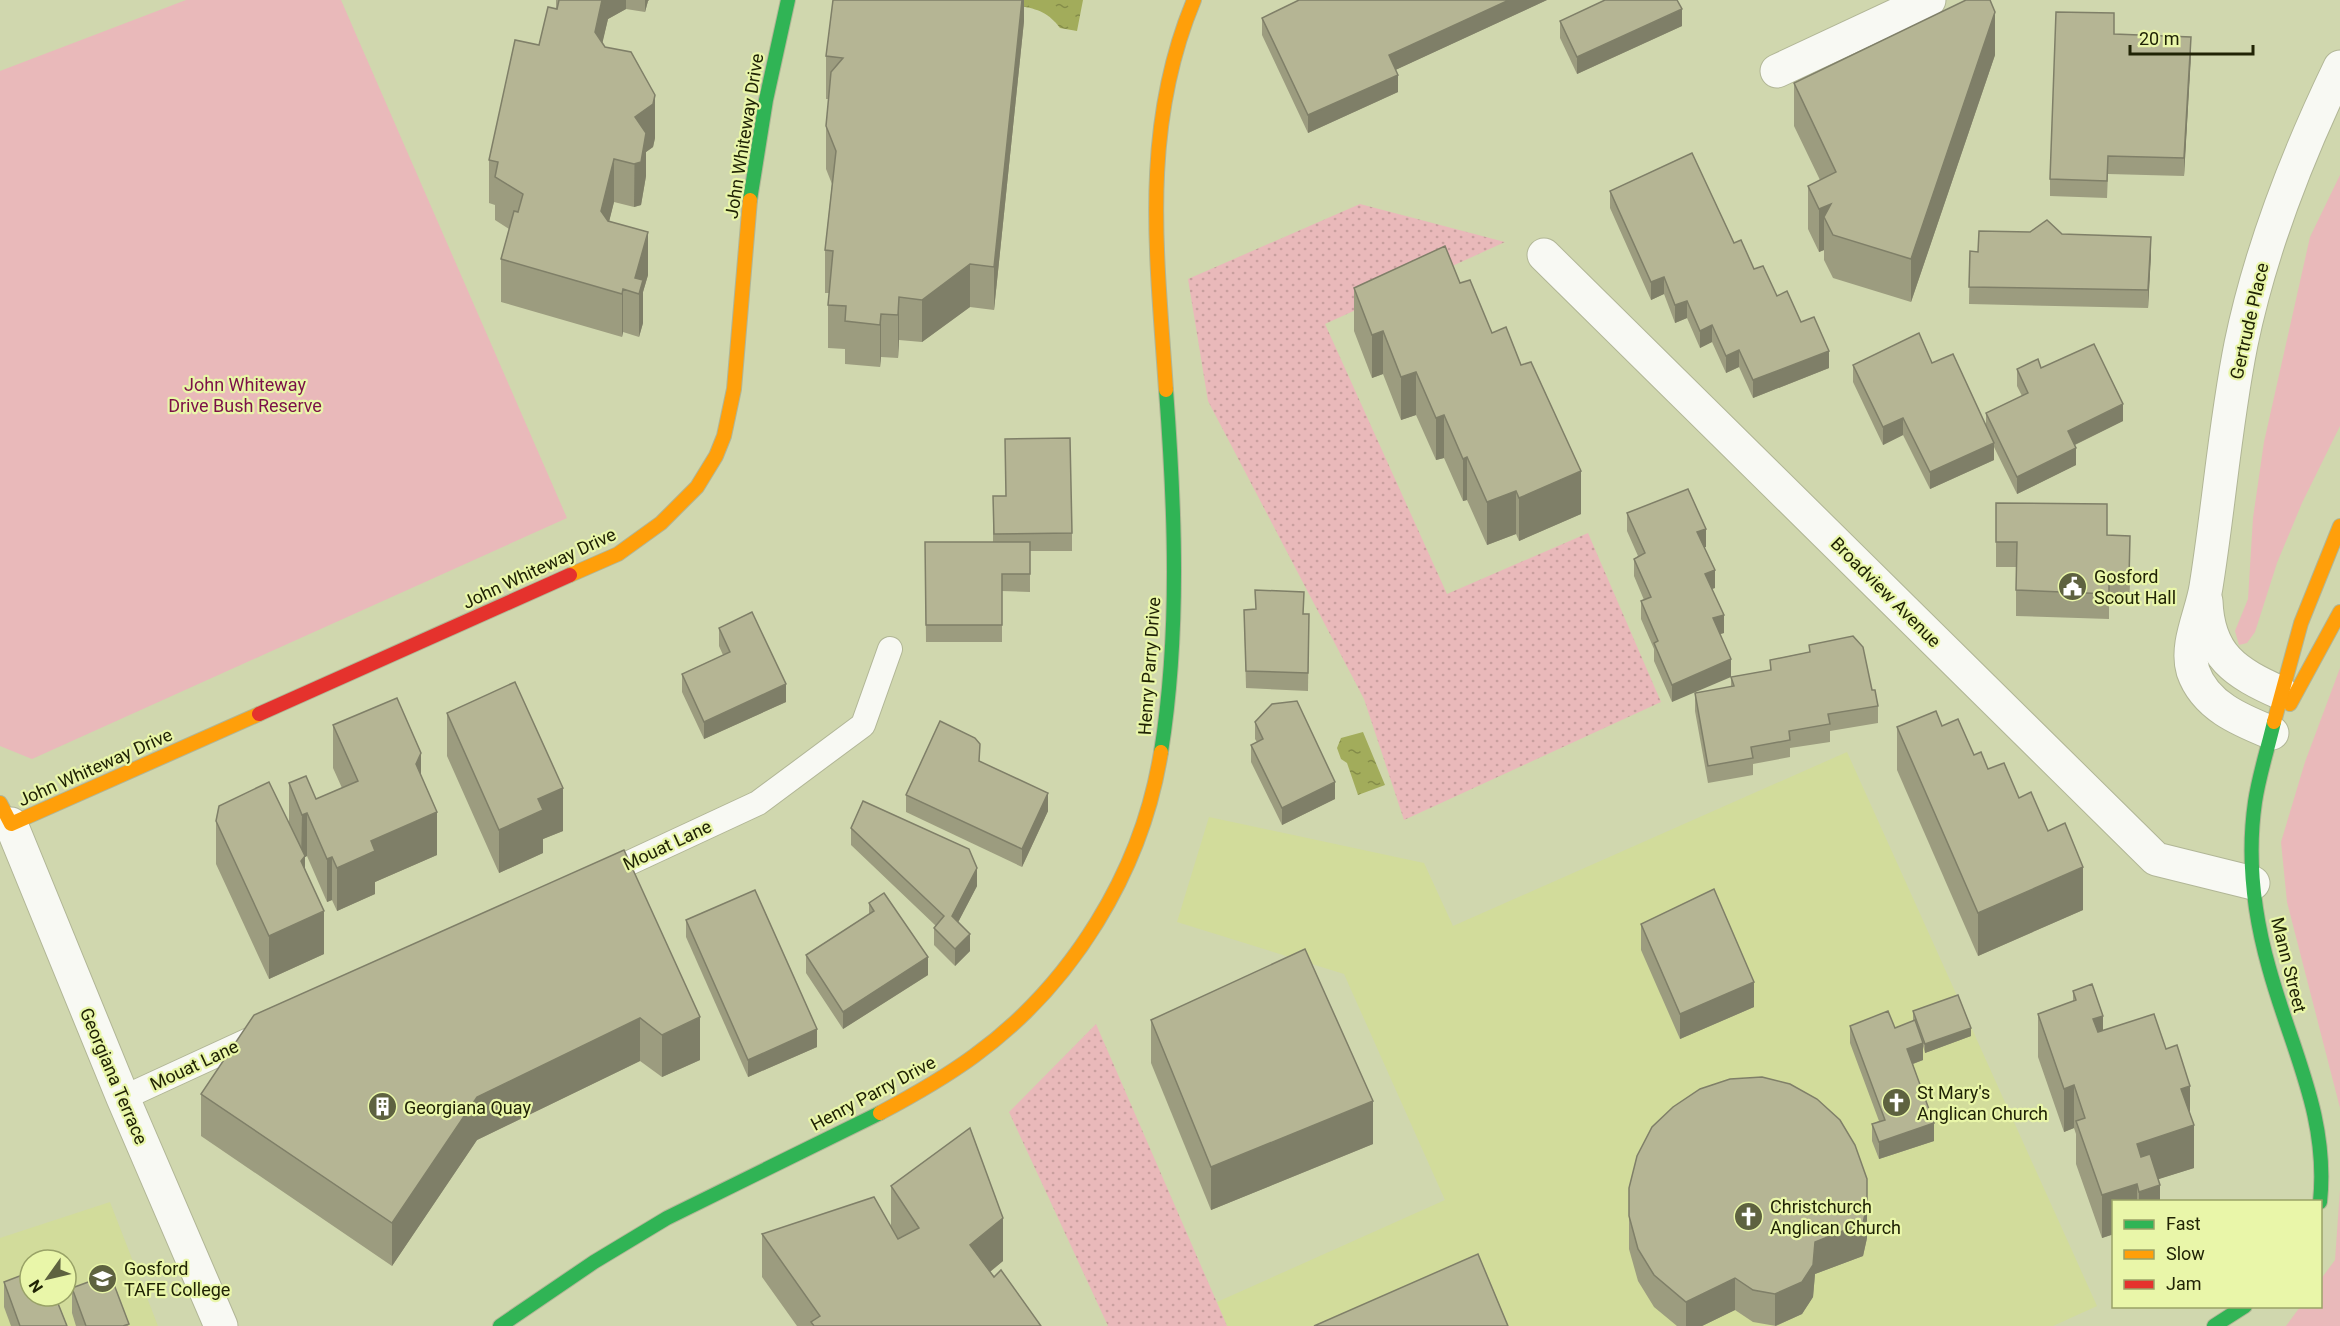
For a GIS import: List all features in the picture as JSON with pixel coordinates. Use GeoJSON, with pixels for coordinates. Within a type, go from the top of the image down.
{"type":"FeatureCollection","features":[{"type":"Feature","properties":{"kind":"street","name":"John Whiteway Drive"},"geometry":{"type":"LineString","coordinates":[[5,813],[618,554],[657,528],[690,498],[717,455],[731,408],[756,154],[777,43],[788,0]]}},
{"type":"Feature","properties":{"kind":"street","name":"Henry Parry Drive"},"geometry":{"type":"LineString","coordinates":[[500,1326],[593,1263],[688,1206],[850,1129],[943,1078],[986,1046],[1060,973],[1087,938],[1114,893],[1135,850],[1149,804],[1168,708],[1172,549],[1169,433],[1155,228],[1155,178],[1159,126],[1167,78],[1179,37],[1194,0]]}},
{"type":"Feature","properties":{"kind":"street"},"geometry":{"type":"LineString","coordinates":[[1776,71],[1929,0]]}},
{"type":"Feature","properties":{"kind":"street","name":"Gertrude Place"},"geometry":{"type":"LineString","coordinates":[[2280,711],[2228,714],[2213,701],[2196,678],[2191,652],[2206,587],[2217,495],[2241,344],[2271,229],[2298,160],[2340,68]]}},
{"type":"Feature","properties":{"kind":"street","name":"Broadview Avenue"},"geometry":{"type":"LineString","coordinates":[[1544,255],[2156,859],[2253,883]]}},
{"type":"Feature","properties":{"kind":"street","name":"Mann Street"},"geometry":{"type":"LineString","coordinates":[[2320,1200],[2323,1174],[2322,1143],[2313,1106],[2268,967],[2253,883],[2253,813],[2280,711],[2290,649],[2308,596],[2340,526]]}},
{"type":"Feature","properties":{"kind":"street","name":"Mann Street"},"geometry":{"type":"LineString","coordinates":[[2280,711],[2340,612]]}},
{"type":"Feature","properties":{"kind":"street","name":"Georgiana Terrace"},"geometry":{"type":"LineString","coordinates":[[5,813],[123,1098],[221,1326]]}},
{"type":"Feature","properties":{"kind":"street"},"geometry":{"type":"LineString","coordinates":[[2214,1326],[2242,1308]]}},
{"type":"Feature","properties":{"kind":"lane","name":"Mouat Lane"},"geometry":{"type":"LineString","coordinates":[[575,888],[758,803],[863,725],[890,649]]}},
{"type":"Feature","properties":{"kind":"lane","name":"Mouat Lane"},"geometry":{"type":"LineString","coordinates":[[123,1098],[284,1023]]}},
{"type":"Feature","properties":{"kind":"shaded area"},"geometry":{"type":"Polygon","coordinates":[[[1847,752],[2097,1306],[2053,1326],[1227,1326],[1217,1302],[1445,1200],[1344,974],[1177,922],[1209,817],[1424,863],[1453,926],[1847,752]]]}},
{"type":"Feature","properties":{"kind":"shaded area","name":"Gosford TAFE College"},"geometry":{"type":"Polygon","coordinates":[[[110,1202],[158,1326],[0,1326],[0,1238],[110,1202]]]}},
{"type":"Feature","properties":{"kind":"green space","name":"John Whiteway Drive Bush Reserve"},"geometry":{"type":"Polygon","coordinates":[[[186,0],[341,0],[567,518],[32,759],[0,746],[0,71],[186,0]]]}},
{"type":"Feature","properties":{"kind":"green space"},"geometry":{"type":"Polygon","coordinates":[[[2340,175],[2340,426],[2302,503],[2277,563],[2255,632],[2247,643],[2239,645],[2235,631],[2248,599],[2253,518],[2264,442],[2310,237],[2340,175]]]}},
{"type":"Feature","properties":{"kind":"green space"},"geometry":{"type":"Polygon","coordinates":[[[1360,204],[1505,242],[1325,324],[1447,594],[1588,533],[1661,702],[1404,820],[1364,699],[1208,401],[1188,279],[1360,204]]]}},
{"type":"Feature","properties":{"kind":"green space"},"geometry":{"type":"Polygon","coordinates":[[[2340,668],[2340,1108],[2287,902],[2281,842],[2305,762],[2340,668]]]}},
{"type":"Feature","properties":{"kind":"green space"},"geometry":{"type":"Polygon","coordinates":[[[1096,1024],[1227,1326],[1108,1326],[1009,1112],[1096,1024]]]}},
{"type":"Feature","properties":{"kind":"green space"},"geometry":{"type":"Polygon","coordinates":[[[2340,1189],[2340,1326],[2286,1326],[2299,1308],[2322,1308],[2322,1278],[2335,1260],[2340,1189]]]}},
{"type":"Feature","properties":{"kind":"water"},"geometry":{"type":"Polygon","coordinates":[[[1021,0],[1083,0],[1077,31],[1060,28],[1043,12],[1020,6],[1021,0]]]}},
{"type":"Feature","properties":{"kind":"water"},"geometry":{"type":"Polygon","coordinates":[[[1363,732],[1385,785],[1358,795],[1347,763],[1341,759],[1337,748],[1341,738],[1363,732]]]}},
{"type":"Feature","properties":{"kind":"building"},"geometry":{"type":"Polygon","coordinates":[[[559,0],[602,0],[595,32],[605,47],[631,52],[655,95],[653,104],[635,117],[646,133],[641,162],[634,164],[614,159],[601,211],[608,221],[648,232],[635,278],[643,280],[639,294],[623,289],[622,294],[501,259],[514,211],[518,212],[523,194],[495,177],[498,162],[489,160],[515,40],[539,45],[548,7],[557,9],[559,0]]]}},
{"type":"Feature","properties":{"kind":"building"},"geometry":{"type":"Polygon","coordinates":[[[833,0],[1022,0],[994,267],[970,264],[922,300],[899,297],[898,315],[881,314],[880,325],[845,321],[846,306],[828,305],[833,251],[825,250],[836,151],[826,126],[831,72],[843,58],[826,56],[833,0]]]}},
{"type":"Feature","properties":{"kind":"building"},"geometry":{"type":"Polygon","coordinates":[[[1299,0],[1509,0],[1389,55],[1398,75],[1308,115],[1262,18],[1299,0]]]}},
{"type":"Feature","properties":{"kind":"building"},"geometry":{"type":"Polygon","coordinates":[[[1605,0],[1677,0],[1682,9],[1577,57],[1560,21],[1605,0]]]}},
{"type":"Feature","properties":{"kind":"building"},"geometry":{"type":"Polygon","coordinates":[[[1966,0],[1990,0],[1995,12],[1911,259],[1833,235],[1824,217],[1831,204],[1819,209],[1808,186],[1836,172],[1794,83],[1966,0]]]}},
{"type":"Feature","properties":{"kind":"building"},"geometry":{"type":"Polygon","coordinates":[[[2056,12],[2114,13],[2114,34],[2191,37],[2184,158],[2108,156],[2107,181],[2050,179],[2056,12]]]}},
{"type":"Feature","properties":{"kind":"building"},"geometry":{"type":"Polygon","coordinates":[[[1692,153],[1734,243],[1741,240],[1754,269],[1763,266],[1777,296],[1787,291],[1801,322],[1814,317],[1829,351],[1753,380],[1739,350],[1726,356],[1712,325],[1700,331],[1687,301],[1675,305],[1664,277],[1651,282],[1610,191],[1692,153]]]}},
{"type":"Feature","properties":{"kind":"building"},"geometry":{"type":"Polygon","coordinates":[[[2047,220],[2062,234],[2151,237],[2148,290],[1969,287],[1970,251],[1978,252],[1979,231],[2030,232],[2047,220]]]}},
{"type":"Feature","properties":{"kind":"building"},"geometry":{"type":"Polygon","coordinates":[[[1445,246],[1460,283],[1470,280],[1492,333],[1506,327],[1521,365],[1531,362],[1581,471],[1519,498],[1516,491],[1487,502],[1467,457],[1463,459],[1444,415],[1436,418],[1416,372],[1401,377],[1383,331],[1372,335],[1354,288],[1445,246]]]}},
{"type":"Feature","properties":{"kind":"building"},"geometry":{"type":"Polygon","coordinates":[[[1919,333],[1932,363],[1953,354],[1994,443],[1930,472],[1903,418],[1883,427],[1853,365],[1919,333]]]}},
{"type":"Feature","properties":{"kind":"building"},"geometry":{"type":"Polygon","coordinates":[[[2094,344],[2123,404],[2068,431],[2076,448],[2017,477],[1986,413],[2028,393],[2017,369],[2038,359],[2041,368],[2094,344]]]}},
{"type":"Feature","properties":{"kind":"building"},"geometry":{"type":"Polygon","coordinates":[[[1070,438],[1072,533],[994,534],[993,496],[1006,496],[1005,439],[1070,438]]]}},
{"type":"Feature","properties":{"kind":"building"},"geometry":{"type":"Polygon","coordinates":[[[1688,489],[1706,529],[1697,532],[1715,570],[1705,574],[1724,615],[1713,618],[1731,659],[1672,685],[1654,643],[1658,641],[1641,601],[1651,597],[1634,559],[1645,553],[1627,513],[1688,489]]]}},
{"type":"Feature","properties":{"kind":"building","name":"Gosford Scout Hall"},"geometry":{"type":"Polygon","coordinates":[[[1996,503],[2107,504],[2107,535],[2130,536],[2129,579],[2109,579],[2109,594],[2016,590],[2017,542],[1996,542],[1996,503]]]}},
{"type":"Feature","properties":{"kind":"building"},"geometry":{"type":"Polygon","coordinates":[[[925,542],[1030,542],[1030,574],[1002,574],[1002,625],[926,625],[925,542]]]}},
{"type":"Feature","properties":{"kind":"building"},"geometry":{"type":"Polygon","coordinates":[[[1255,590],[1304,592],[1303,614],[1309,614],[1308,673],[1246,671],[1244,610],[1256,609],[1255,590]]]}},
{"type":"Feature","properties":{"kind":"building"},"geometry":{"type":"Polygon","coordinates":[[[752,612],[786,684],[704,722],[682,674],[730,652],[719,628],[752,612]]]}},
{"type":"Feature","properties":{"kind":"building"},"geometry":{"type":"Polygon","coordinates":[[[1853,636],[1863,647],[1872,690],[1875,690],[1878,706],[1828,714],[1830,724],[1789,731],[1790,740],[1751,747],[1753,758],[1708,766],[1695,693],[1734,686],[1731,677],[1771,670],[1770,660],[1810,652],[1809,645],[1853,636]]]}},
{"type":"Feature","properties":{"kind":"building"},"geometry":{"type":"Polygon","coordinates":[[[515,682],[563,788],[538,799],[543,810],[499,830],[447,713],[515,682]]]}},
{"type":"Feature","properties":{"kind":"building"},"geometry":{"type":"Polygon","coordinates":[[[397,698],[421,753],[416,764],[437,812],[371,841],[375,851],[337,868],[332,857],[327,859],[307,813],[302,815],[289,783],[306,776],[316,799],[358,781],[333,725],[397,698]]]}},
{"type":"Feature","properties":{"kind":"building"},"geometry":{"type":"Polygon","coordinates":[[[1297,701],[1335,782],[1282,808],[1251,745],[1263,739],[1255,722],[1272,704],[1297,701]]]}},
{"type":"Feature","properties":{"kind":"building"},"geometry":{"type":"Polygon","coordinates":[[[1936,711],[1942,726],[1958,719],[1974,755],[1981,752],[1988,769],[2004,763],[2019,798],[2031,792],[2048,831],[2065,823],[2083,867],[1978,913],[1897,727],[1936,711]]]}},
{"type":"Feature","properties":{"kind":"building"},"geometry":{"type":"Polygon","coordinates":[[[940,721],[975,738],[980,744],[979,761],[1048,793],[1022,849],[906,795],[940,721]]]}},
{"type":"Feature","properties":{"kind":"building"},"geometry":{"type":"Polygon","coordinates":[[[269,782],[305,856],[301,861],[324,911],[269,936],[216,821],[219,806],[269,782]]]}},
{"type":"Feature","properties":{"kind":"building"},"geometry":{"type":"Polygon","coordinates":[[[863,801],[969,849],[977,868],[952,916],[970,934],[955,949],[934,928],[944,916],[851,828],[863,801]]]}},
{"type":"Feature","properties":{"kind":"building","name":"Georgiana Quay"},"geometry":{"type":"Polygon","coordinates":[[[624,850],[700,1017],[662,1035],[640,1018],[477,1097],[392,1223],[201,1094],[254,1015],[624,850]]]}},
{"type":"Feature","properties":{"kind":"building"},"geometry":{"type":"Polygon","coordinates":[[[1714,889],[1754,982],[1680,1014],[1641,924],[1714,889]]]}},
{"type":"Feature","properties":{"kind":"building"},"geometry":{"type":"Polygon","coordinates":[[[755,890],[817,1029],[748,1060],[686,920],[755,890]]]}},
{"type":"Feature","properties":{"kind":"building"},"geometry":{"type":"Polygon","coordinates":[[[884,893],[928,957],[843,1012],[806,955],[874,911],[869,903],[884,893]]]}},
{"type":"Feature","properties":{"kind":"building"},"geometry":{"type":"Polygon","coordinates":[[[1305,949],[1373,1101],[1211,1167],[1151,1020],[1305,949]]]}},
{"type":"Feature","properties":{"kind":"building"},"geometry":{"type":"Polygon","coordinates":[[[2092,984],[2103,1016],[2093,1019],[2098,1032],[2154,1014],[2166,1049],[2177,1045],[2190,1086],[2181,1089],[2194,1125],[2137,1144],[2141,1157],[2150,1154],[2160,1185],[2139,1192],[2137,1184],[2102,1195],[2076,1121],[2085,1118],[2074,1085],[2064,1089],[2038,1014],[2076,1000],[2073,991],[2092,984]]]}},
{"type":"Feature","properties":{"kind":"building"},"geometry":{"type":"Polygon","coordinates":[[[1958,995],[1971,1028],[1925,1044],[1913,1011],[1958,995]]]}},
{"type":"Feature","properties":{"kind":"building","name":"St Mary's Anglican Church"},"geometry":{"type":"Polygon","coordinates":[[[1888,1011],[1895,1028],[1915,1020],[1923,1043],[1907,1049],[1934,1123],[1879,1142],[1872,1124],[1885,1120],[1850,1026],[1888,1011]]]}},
{"type":"Feature","properties":{"kind":"building","name":"Christchurch Anglican Church"},"geometry":{"type":"Polygon","coordinates":[[[1762,1077],[1790,1084],[1817,1099],[1840,1120],[1855,1145],[1867,1179],[1867,1206],[1863,1223],[1815,1242],[1813,1265],[1802,1282],[1775,1294],[1753,1290],[1735,1278],[1686,1302],[1654,1275],[1638,1249],[1629,1216],[1629,1188],[1637,1156],[1652,1127],[1673,1107],[1700,1089],[1730,1079],[1762,1077]]]}},
{"type":"Feature","properties":{"kind":"building"},"geometry":{"type":"Polygon","coordinates":[[[970,1128],[1003,1218],[970,1245],[994,1277],[1001,1270],[1041,1326],[814,1326],[811,1322],[820,1316],[762,1234],[874,1197],[898,1239],[919,1228],[891,1186],[970,1128]]]}},
{"type":"Feature","properties":{"kind":"building"},"geometry":{"type":"Polygon","coordinates":[[[1478,1254],[1508,1326],[1314,1326],[1478,1254]]]}},
{"type":"Feature","properties":{"kind":"building"},"geometry":{"type":"Polygon","coordinates":[[[110,1274],[129,1324],[86,1326],[78,1304],[78,1286],[110,1274]]]}},
{"type":"Feature","properties":{"kind":"building"},"geometry":{"type":"Polygon","coordinates":[[[18,1277],[18,1308],[60,1308],[67,1326],[20,1326],[4,1282],[18,1277]]]}},
{"type":"Feature","properties":{"kind":"traffic: fast"},"geometry":{"type":"LineString","coordinates":[[750,200],[766,100],[788,0]]}},
{"type":"Feature","properties":{"kind":"traffic: fast"},"geometry":{"type":"LineString","coordinates":[[1161,752],[1171,662],[1174,571],[1172,480],[1166,390]]}},
{"type":"Feature","properties":{"kind":"traffic: fast"},"geometry":{"type":"LineString","coordinates":[[2274,722],[2255,802],[2252,844],[2253,886],[2259,927],[2269,968],[2314,1112],[2319,1141],[2320,1200]]}},
{"type":"Feature","properties":{"kind":"traffic: fast"},"geometry":{"type":"LineString","coordinates":[[500,1326],[594,1262],[667,1218],[880,1113]]}},
{"type":"Feature","properties":{"kind":"traffic: fast"},"geometry":{"type":"LineString","coordinates":[[2214,1326],[2242,1308]]}},
{"type":"Feature","properties":{"kind":"traffic: slow"},"geometry":{"type":"LineString","coordinates":[[1166,390],[1157,241],[1156,193],[1159,144],[1166,96],[1177,48],[1194,0]]}},
{"type":"Feature","properties":{"kind":"traffic: slow"},"geometry":{"type":"LineString","coordinates":[[570,575],[618,554],[661,523],[697,487],[716,456],[724,436],[734,389],[750,200]]}},
{"type":"Feature","properties":{"kind":"traffic: slow"},"geometry":{"type":"LineString","coordinates":[[2274,722],[2301,623],[2340,526]]}},
{"type":"Feature","properties":{"kind":"traffic: slow"},"geometry":{"type":"LineString","coordinates":[[2290,704],[2340,612]]}},
{"type":"Feature","properties":{"kind":"traffic: slow"},"geometry":{"type":"LineString","coordinates":[[0,803],[11,824],[259,714]]}},
{"type":"Feature","properties":{"kind":"traffic: slow"},"geometry":{"type":"LineString","coordinates":[[880,1113],[928,1086],[974,1056],[1042,995],[1071,960],[1097,922],[1138,840],[1152,796],[1161,752]]}},
{"type":"Feature","properties":{"kind":"traffic: jam"},"geometry":{"type":"LineString","coordinates":[[259,714],[570,575]]}},
{"type":"Feature","properties":{"kind":"place","name":"Gosford Scout Hall"},"geometry":{"type":"Point","coordinates":[2073,586]}},
{"type":"Feature","properties":{"kind":"place","name":"St Mary's Anglican Church"},"geometry":{"type":"Point","coordinates":[1896,1102]}},
{"type":"Feature","properties":{"kind":"place","name":"Georgiana Quay"},"geometry":{"type":"Point","coordinates":[383,1107]}},
{"type":"Feature","properties":{"kind":"place","name":"Christchurch Anglican Church"},"geometry":{"type":"Point","coordinates":[1749,1216]}},
{"type":"Feature","properties":{"kind":"place","name":"Gosford TAFE College"},"geometry":{"type":"Point","coordinates":[103,1278]}}]}
